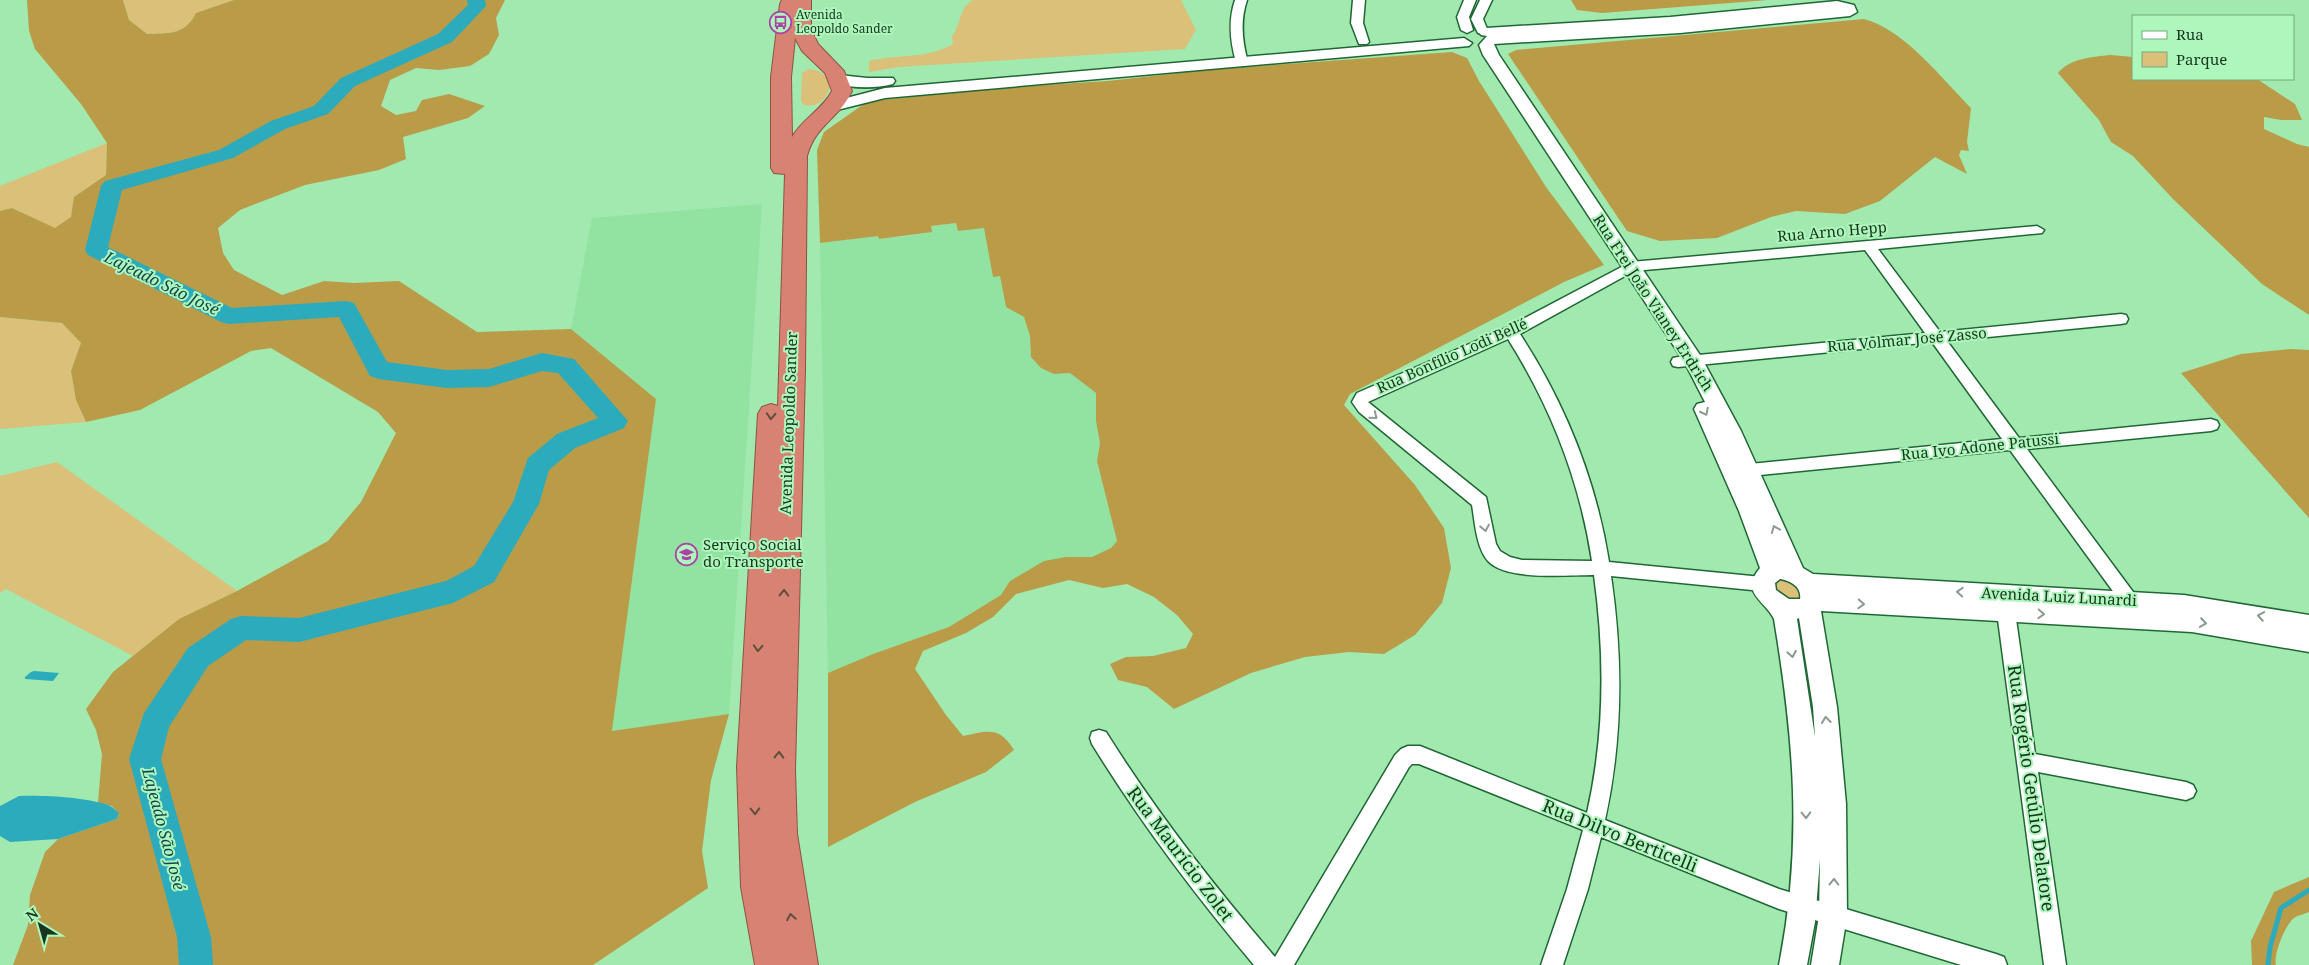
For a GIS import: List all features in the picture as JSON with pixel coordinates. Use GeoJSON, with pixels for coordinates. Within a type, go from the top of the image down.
{"type":"FeatureCollection","features":[{"type":"Feature","properties":{"kind":"highway","name":"Avenida Leopoldo Sander"},"geometry":{"type":"LineString","coordinates":[[773,965],[758,887],[753,767],[778,276],[778,202],[783,158],[781,77],[789,0]]}},
{"type":"Feature","properties":{"kind":"highway"},"geometry":{"type":"LineString","coordinates":[[781,105],[805,113],[833,106],[842,91],[837,75],[809,47],[801,29],[802,0]]}},
{"type":"Feature","properties":{"kind":"highway"},"geometry":{"type":"LineString","coordinates":[[781,77],[802,66],[814,64],[837,75]]}},
{"type":"Feature","properties":{"kind":"highway","name":"Avenida Leopoldo Sander"},"geometry":{"type":"LineString","coordinates":[[800,965],[788,897],[780,834],[779,770],[792,370],[796,156],[802,135],[810,125],[833,106]]}},
{"type":"Feature","properties":{"kind":"street"},"geometry":{"type":"LineString","coordinates":[[1241,0],[1236,14],[1241,57]]}},
{"type":"Feature","properties":{"kind":"street"},"geometry":{"type":"LineString","coordinates":[[1359,0],[1357,23],[1363,42]]}},
{"type":"Feature","properties":{"kind":"street"},"geometry":{"type":"LineString","coordinates":[[1470,0],[1463,17],[1476,38]]}},
{"type":"Feature","properties":{"kind":"street","name":"Rua Frei João Vianey Erdrich"},"geometry":{"type":"LineString","coordinates":[[1486,0],[1477,19],[1476,38],[1491,54],[1625,270],[1685,361],[1750,470],[1806,591],[1830,753],[1835,859],[1834,916],[1825,965]]}},
{"type":"Feature","properties":{"kind":"street"},"geometry":{"type":"LineString","coordinates":[[833,106],[885,93],[1241,57],[1363,42],[1476,38],[1680,29],[1850,12],[1849,8],[1837,5],[1476,38],[1241,57],[868,83],[837,75]]}},
{"type":"Feature","properties":{"kind":"street","name":"Rua Arno Hepp"},"geometry":{"type":"LineString","coordinates":[[1625,270],[2037,230]]}},
{"type":"Feature","properties":{"kind":"street"},"geometry":{"type":"LineString","coordinates":[[1868,245],[2134,610]]}},
{"type":"Feature","properties":{"kind":"street","name":"Rua Bonfílio Lodi Bellé"},"geometry":{"type":"LineString","coordinates":[[1602,568],[1522,567],[1506,563],[1494,556],[1488,544],[1480,502],[1364,408],[1360,402],[1364,395],[1511,332],[1625,270]]}},
{"type":"Feature","properties":{"kind":"street","name":"Rua Volmar José Zasso"},"geometry":{"type":"LineString","coordinates":[[1685,361],[2121,319]]}},
{"type":"Feature","properties":{"kind":"street"},"geometry":{"type":"LineString","coordinates":[[1511,332],[1530,358],[1544,384],[1569,441],[1589,502],[1602,568],[1611,648],[1608,735],[1594,825],[1566,928],[1552,965]]}},
{"type":"Feature","properties":{"kind":"street","name":"Rua Frei João Vianey Erdrich"},"geometry":{"type":"LineString","coordinates":[[1685,361],[1733,470],[1767,578],[1767,597],[1780,607]]}},
{"type":"Feature","properties":{"kind":"street","name":"Rua Ivo Adone Patussi"},"geometry":{"type":"LineString","coordinates":[[1750,470],[2211,425]]}},
{"type":"Feature","properties":{"kind":"street"},"geometry":{"type":"LineString","coordinates":[[1602,568],[1690,575],[1767,578],[1780,570],[1806,591],[1796,610],[1780,607]]}},
{"type":"Feature","properties":{"kind":"street","name":"Avenida Luiz Lunardi"},"geometry":{"type":"LineString","coordinates":[[1806,591],[2134,610],[2309,642]]}},
{"type":"Feature","properties":{"kind":"street","name":"Avenida Luiz Lunardi"},"geometry":{"type":"LineString","coordinates":[[1806,591],[2006,612],[2134,610],[2184,604],[2218,608],[2309,625]]}},
{"type":"Feature","properties":{"kind":"street"},"geometry":{"type":"LineString","coordinates":[[1780,607],[1786,618],[1793,660],[1803,747],[1807,851],[1803,907],[1793,965]]}},
{"type":"Feature","properties":{"kind":"street","name":"Rua Rogério Getúlio Delatore"},"geometry":{"type":"LineString","coordinates":[[2006,612],[2055,965]]}},
{"type":"Feature","properties":{"kind":"street","name":"Rua Maurício Zolet"},"geometry":{"type":"LineString","coordinates":[[1099,738],[1149,816],[1178,856],[1268,965]]}},
{"type":"Feature","properties":{"kind":"street","name":"Rua Dilvo Berticelli"},"geometry":{"type":"LineString","coordinates":[[1408,756],[1420,755],[1428,758],[1803,907],[1834,916]]}},
{"type":"Feature","properties":{"kind":"street"},"geometry":{"type":"LineString","coordinates":[[1282,965],[1394,774],[1408,756]]}},
{"type":"Feature","properties":{"kind":"street"},"geometry":{"type":"LineString","coordinates":[[2027,761],[2186,791]]}},
{"type":"Feature","properties":{"kind":"street"},"geometry":{"type":"LineString","coordinates":[[1834,916],[1996,965]]}},
{"type":"Feature","properties":{"kind":"shaded area"},"geometry":{"type":"Polygon","coordinates":[[[27,0],[123,0],[129,20],[147,34],[170,33],[182,29],[192,20],[196,13],[234,0],[505,0],[496,18],[499,35],[489,54],[470,66],[439,70],[416,68],[390,80],[381,106],[396,115],[416,111],[422,100],[449,94],[485,106],[468,118],[403,137],[406,159],[379,170],[305,185],[240,210],[218,228],[223,253],[234,270],[282,295],[324,281],[354,283],[399,281],[477,332],[571,329],[656,399],[612,731],[729,714],[711,780],[702,851],[708,888],[593,965],[13,965],[28,925],[30,895],[45,852],[58,839],[117,819],[119,814],[112,806],[98,803],[102,754],[96,730],[86,709],[113,672],[179,619],[237,591],[328,541],[361,502],[396,433],[378,412],[271,348],[251,351],[140,410],[86,422],[76,400],[71,371],[81,343],[62,323],[0,317],[0,211],[12,208],[55,228],[71,217],[74,197],[106,175],[107,143],[81,104],[35,49],[29,31],[27,0]]]}},
{"type":"Feature","properties":{"kind":"shaded area"},"geometry":{"type":"Polygon","coordinates":[[[1571,0],[1768,0],[1602,13],[1577,10],[1571,0]]]}},
{"type":"Feature","properties":{"kind":"shaded area"},"geometry":{"type":"Polygon","coordinates":[[[1864,19],[1894,33],[1908,44],[1922,56],[1971,108],[1967,142],[1969,151],[1961,150],[1959,155],[1967,174],[1935,157],[1880,201],[1845,214],[1796,211],[1771,217],[1717,238],[1660,241],[1627,231],[1508,54],[1516,50],[1864,19]]]}},
{"type":"Feature","properties":{"kind":"shaded area"},"geometry":{"type":"Polygon","coordinates":[[[1452,52],[1467,58],[1479,81],[1546,187],[1604,265],[1564,282],[1350,394],[1344,405],[1415,485],[1444,528],[1451,568],[1442,603],[1415,635],[1384,654],[1349,652],[1305,657],[1251,673],[1174,709],[1147,687],[1118,680],[1110,664],[1126,657],[1153,656],[1186,648],[1193,634],[1177,615],[1154,597],[1127,584],[1103,588],[1069,580],[1016,594],[993,617],[966,633],[923,651],[915,669],[946,715],[963,736],[992,732],[1003,737],[1014,750],[986,772],[915,802],[828,847],[828,673],[873,654],[949,627],[1001,595],[1010,581],[1044,561],[1066,557],[1092,557],[1111,548],[1117,541],[1097,461],[1100,443],[1096,421],[1096,393],[1070,373],[1054,374],[1041,368],[1031,357],[1030,336],[1024,317],[1006,307],[1000,276],[993,277],[984,228],[958,231],[956,223],[931,226],[932,232],[879,239],[878,236],[820,243],[817,150],[824,132],[868,101],[1027,86],[1108,81],[1205,70],[1452,52]]]}},
{"type":"Feature","properties":{"kind":"shaded area"},"geometry":{"type":"Polygon","coordinates":[[[2111,55],[2132,57],[2132,80],[2259,80],[2295,104],[2302,120],[2281,120],[2264,117],[2264,129],[2297,144],[2309,147],[2309,315],[2262,284],[2173,199],[2133,156],[2111,142],[2099,120],[2058,73],[2075,61],[2111,55]]]}},
{"type":"Feature","properties":{"kind":"shaded area","name":"Serviço Social do Transporte"},"geometry":{"type":"Polygon","coordinates":[[[762,204],[729,714],[612,731],[656,399],[571,329],[592,218],[762,204]]]}},
{"type":"Feature","properties":{"kind":"shaded area"},"geometry":{"type":"Polygon","coordinates":[[[956,223],[958,231],[984,228],[993,276],[1000,276],[1006,307],[1024,317],[1030,336],[1031,357],[1054,374],[1070,373],[1096,393],[1096,421],[1100,443],[1097,461],[1117,541],[1111,548],[1092,557],[1066,557],[1010,581],[1002,595],[949,627],[873,654],[828,673],[820,243],[879,236],[879,239],[911,236],[931,232],[931,226],[956,223]]]}},
{"type":"Feature","properties":{"kind":"shaded area"},"geometry":{"type":"Polygon","coordinates":[[[2290,349],[2309,350],[2309,518],[2181,373],[2241,354],[2290,349]]]}},
{"type":"Feature","properties":{"kind":"shaded area"},"geometry":{"type":"Polygon","coordinates":[[[2309,877],[2309,912],[2294,918],[2287,927],[2276,954],[2276,965],[2252,965],[2251,941],[2274,892],[2309,877]]]}},
{"type":"Feature","properties":{"kind":"green space"},"geometry":{"type":"Polygon","coordinates":[[[123,0],[234,0],[196,13],[192,20],[182,29],[170,33],[147,34],[129,20],[123,0]]]}},
{"type":"Feature","properties":{"kind":"green space"},"geometry":{"type":"Polygon","coordinates":[[[973,0],[1181,0],[1196,30],[1185,49],[898,67],[869,72],[869,61],[933,52],[953,44],[952,36],[962,12],[968,3],[973,0]]]}},
{"type":"Feature","properties":{"kind":"green space"},"geometry":{"type":"Polygon","coordinates":[[[808,69],[820,72],[827,77],[829,84],[825,98],[819,103],[811,105],[803,104],[801,101],[802,73],[808,69]]]}},
{"type":"Feature","properties":{"kind":"green space"},"geometry":{"type":"Polygon","coordinates":[[[107,143],[106,176],[74,197],[72,217],[55,229],[13,208],[0,211],[0,186],[107,143]]]}},
{"type":"Feature","properties":{"kind":"green space"},"geometry":{"type":"Polygon","coordinates":[[[0,317],[62,323],[81,343],[71,371],[76,400],[86,422],[0,429],[0,317]]]}},
{"type":"Feature","properties":{"kind":"green space"},"geometry":{"type":"Polygon","coordinates":[[[57,462],[237,591],[179,619],[133,656],[6,589],[0,593],[0,476],[57,462]]]}},
{"type":"Feature","properties":{"kind":"green space"},"geometry":{"type":"Polygon","coordinates":[[[1779,579],[1796,583],[1802,597],[1792,602],[1776,594],[1774,583],[1779,579]]]}},
{"type":"Feature","properties":{"kind":"water"},"geometry":{"type":"Polygon","coordinates":[[[31,672],[59,673],[53,681],[25,679],[31,672]]]}},
{"type":"Feature","properties":{"kind":"water"},"geometry":{"type":"Polygon","coordinates":[[[19,796],[52,796],[90,800],[110,806],[119,813],[117,819],[58,839],[10,842],[0,836],[0,806],[19,796]]]}},
{"type":"Feature","properties":{"kind":"waterway","name":"Lajeado São José"},"geometry":{"type":"LineString","coordinates":[[196,965],[194,937],[145,759],[155,723],[198,657],[241,628],[299,630],[453,591],[484,574],[526,504],[537,465],[566,441],[615,421],[565,365],[542,362],[489,378],[447,379],[379,370],[346,309],[229,316],[96,250],[112,186],[226,154],[278,125],[321,110],[348,82],[445,38],[477,6],[476,0]]}},
{"type":"Feature","properties":{"kind":"waterway"},"geometry":{"type":"LineString","coordinates":[[2268,965],[2270,947],[2281,908],[2309,890]]}},
{"type":"Feature","properties":{"kind":"place","name":"Avenida Leopoldo Sander"},"geometry":{"type":"Point","coordinates":[780,22]}},
{"type":"Feature","properties":{"kind":"place","name":"Serviço Social do Transporte"},"geometry":{"type":"Point","coordinates":[687,554]}}]}
